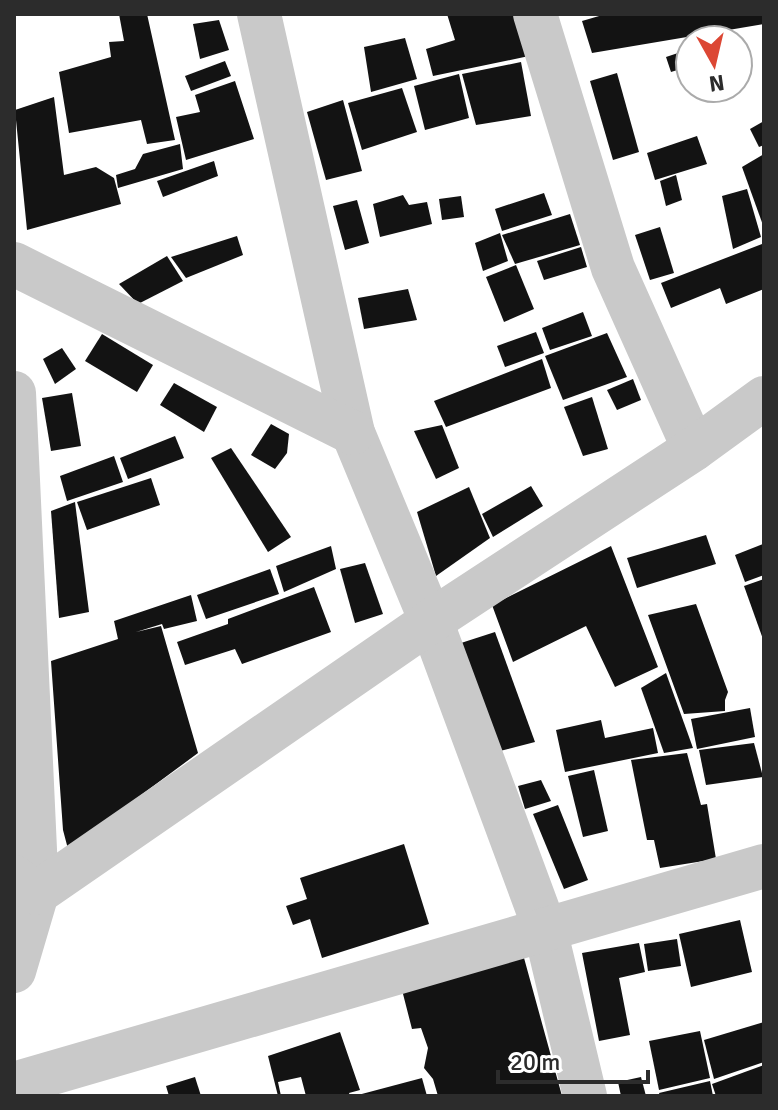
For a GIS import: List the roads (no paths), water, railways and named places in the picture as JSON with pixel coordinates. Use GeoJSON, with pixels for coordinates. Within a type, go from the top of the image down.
{"type":"FeatureCollection","features":[{"type":"Feature","properties":{"kind":"street"},"geometry":{"type":"LineString","coordinates":[[259,14],[353,433],[431,621],[545,929],[585,1096]]}},
{"type":"Feature","properties":{"kind":"street"},"geometry":{"type":"LineString","coordinates":[[535,14],[613,268],[694,449]]}},
{"type":"Feature","properties":{"kind":"street"},"geometry":{"type":"LineString","coordinates":[[14,264],[353,433]]}},
{"type":"Feature","properties":{"kind":"street"},"geometry":{"type":"LineString","coordinates":[[14,393],[25,885],[14,971]]}},
{"type":"Feature","properties":{"kind":"street"},"geometry":{"type":"LineString","coordinates":[[25,885],[694,449],[764,398]]}},
{"type":"Feature","properties":{"kind":"street"},"geometry":{"type":"LineString","coordinates":[[14,1084],[764,866]]}}]}
